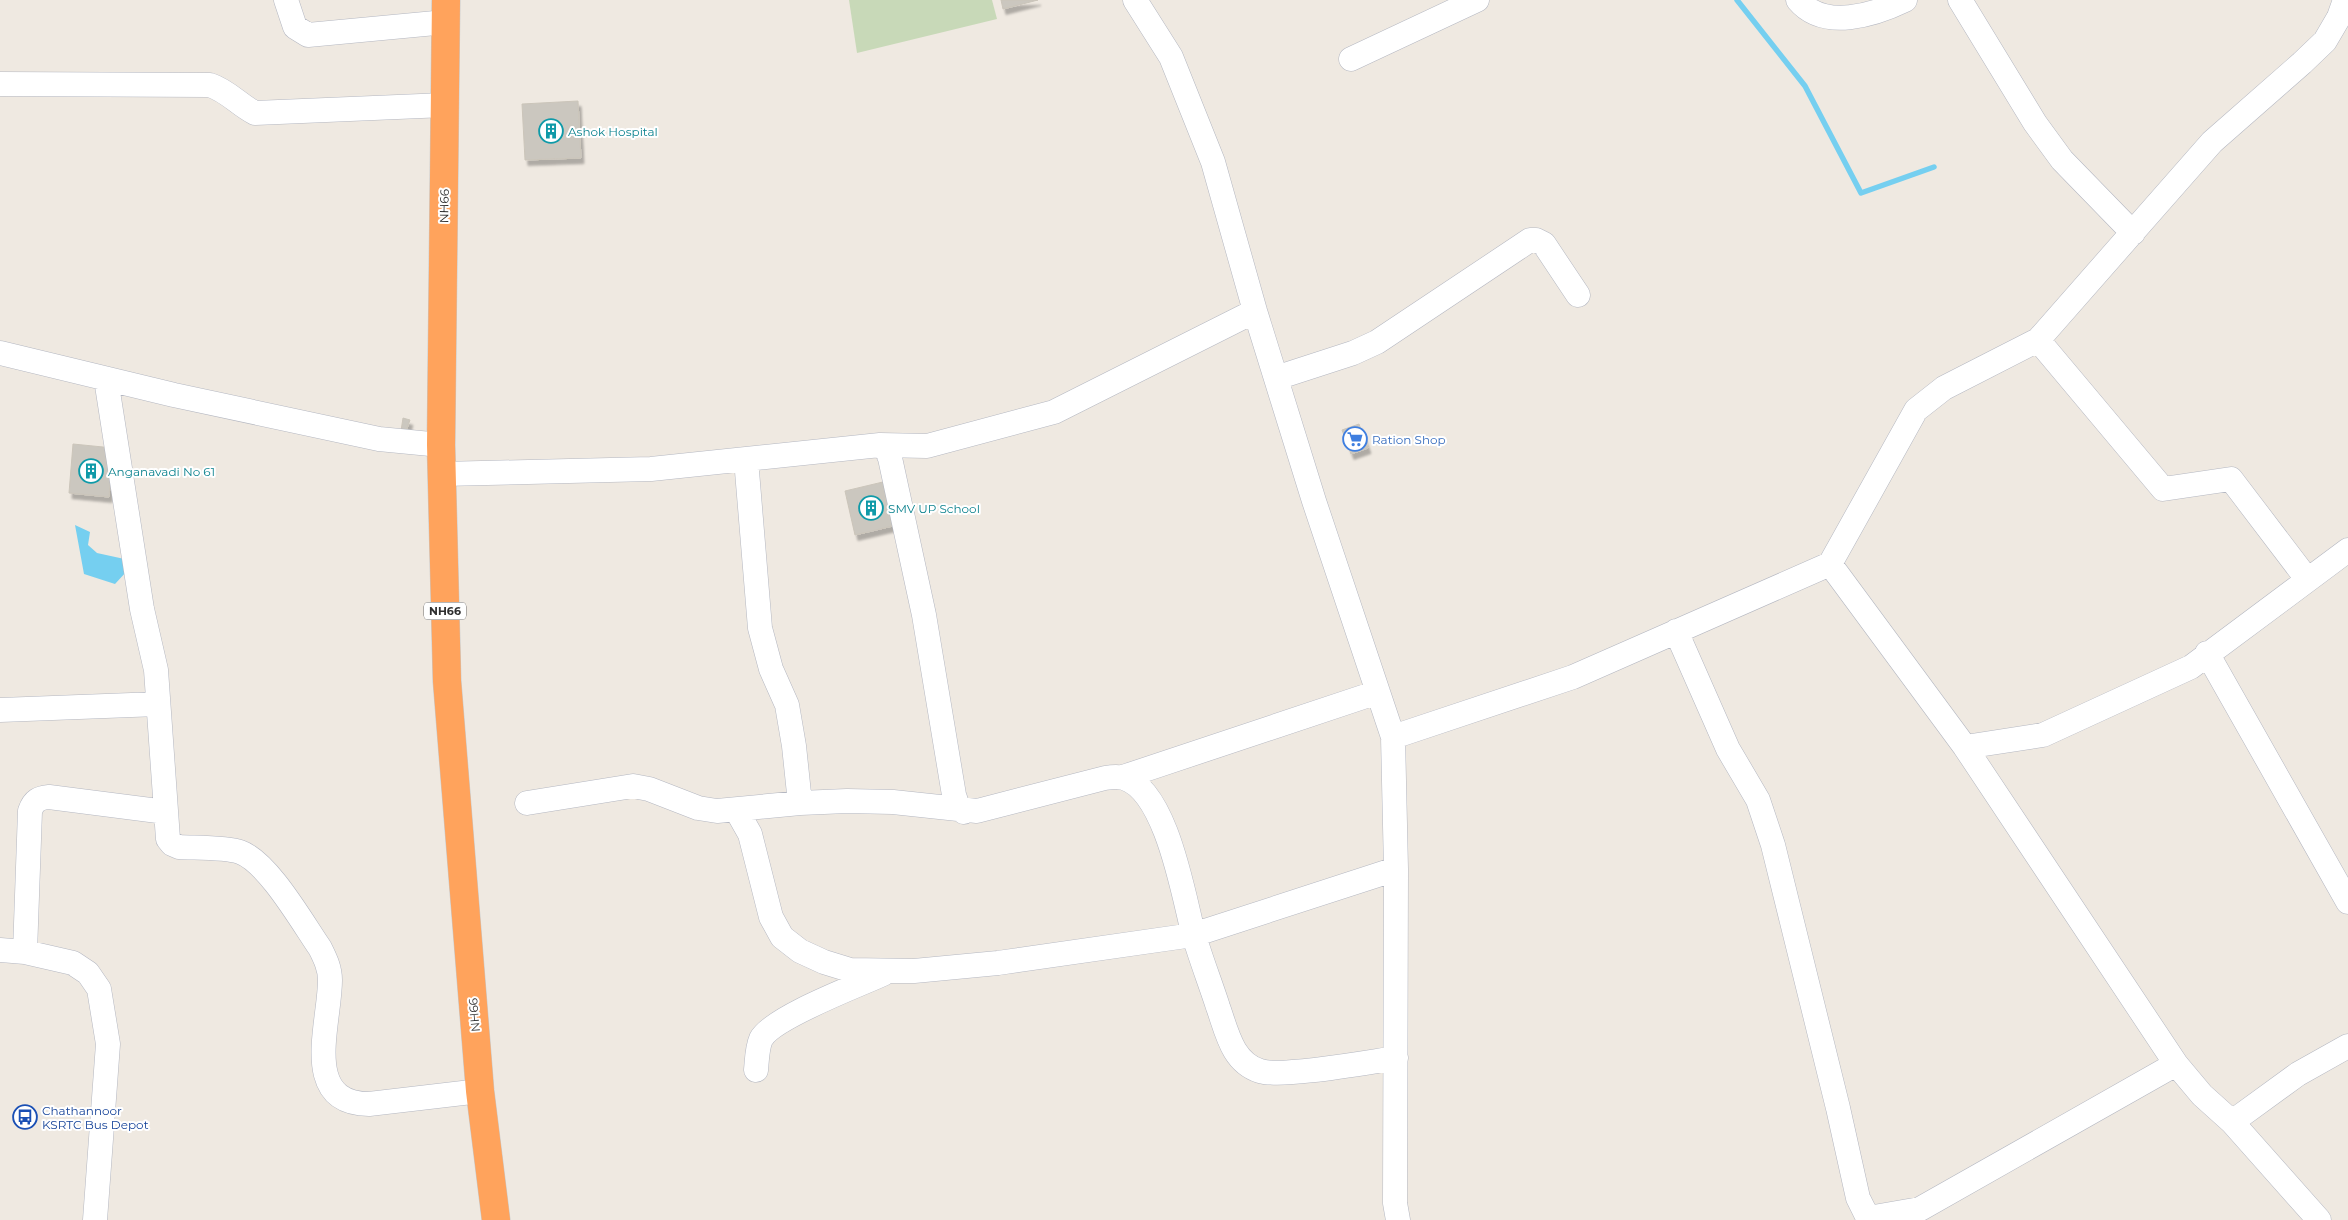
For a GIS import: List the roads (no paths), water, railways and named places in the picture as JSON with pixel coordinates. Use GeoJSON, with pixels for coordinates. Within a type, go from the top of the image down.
{"type":"FeatureCollection","features":[{"type":"Feature","properties":{"kind":"highway","name":"NH66"},"geometry":{"type":"LineString","coordinates":[[446,11],[441,445],[447,681],[480,1091],[496,1220]]}},
{"type":"Feature","properties":{"kind":"street"},"geometry":{"type":"LineString","coordinates":[[286,0],[294,28],[308,35],[446,11]]}},
{"type":"Feature","properties":{"kind":"street"},"geometry":{"type":"LineString","coordinates":[[1135,0],[1170,57],[1213,162],[1254,311],[1393,737],[1396,869],[1395,1203],[1398,1220]]}},
{"type":"Feature","properties":{"kind":"street"},"geometry":{"type":"LineString","coordinates":[[1351,59],[1477,0]]}},
{"type":"Feature","properties":{"kind":"street"},"geometry":{"type":"LineString","coordinates":[[1798,0],[1813,13],[1829,19],[1856,16],[1891,7],[1905,0]]}},
{"type":"Feature","properties":{"kind":"street"},"geometry":{"type":"LineString","coordinates":[[1960,0],[2035,123],[2062,160],[2133,232]]}},
{"type":"Feature","properties":{"kind":"street"},"geometry":{"type":"LineString","coordinates":[[1393,737],[1573,677],[1830,564],[1916,410],[1944,388],[2038,340],[2212,142],[2302,64],[2325,41],[2339,17],[2345,0]]}},
{"type":"Feature","properties":{"kind":"street"},"geometry":{"type":"LineString","coordinates":[[0,84],[210,85],[221,89],[240,105],[256,113],[445,105]]}},
{"type":"Feature","properties":{"kind":"street"},"geometry":{"type":"LineString","coordinates":[[1276,378],[1353,353],[1377,342],[1530,240],[1544,244],[1578,295]]}},
{"type":"Feature","properties":{"kind":"street"},"geometry":{"type":"LineString","coordinates":[[442,474],[650,469],[880,446],[927,446],[1054,412],[1254,311]]}},
{"type":"Feature","properties":{"kind":"street"},"geometry":{"type":"LineString","coordinates":[[2038,340],[2162,489],[2231,479],[2307,579]]}},
{"type":"Feature","properties":{"kind":"street"},"geometry":{"type":"LineString","coordinates":[[0,352],[106,379],[379,439],[441,445]]}},
{"type":"Feature","properties":{"kind":"street"},"geometry":{"type":"LineString","coordinates":[[106,379],[142,609],[156,670],[168,839],[172,844],[239,851],[252,859],[270,876],[320,948],[326,960],[330,979],[323,1064],[326,1080],[332,1090],[352,1104],[368,1104],[480,1091]]}},
{"type":"Feature","properties":{"kind":"street"},"geometry":{"type":"LineString","coordinates":[[880,446],[887,451],[890,458],[924,615],[954,794],[957,804],[964,812]]}},
{"type":"Feature","properties":{"kind":"street"},"geometry":{"type":"LineString","coordinates":[[746,459],[760,628],[771,669],[786,705],[794,746],[800,803]]}},
{"type":"Feature","properties":{"kind":"street"},"geometry":{"type":"LineString","coordinates":[[1965,748],[2043,735],[2191,667],[2207,653],[2348,550]]}},
{"type":"Feature","properties":{"kind":"street"},"geometry":{"type":"LineString","coordinates":[[1830,564],[1965,748],[2176,1064],[2202,1095],[2232,1122],[2319,1220]]}},
{"type":"Feature","properties":{"kind":"street"},"geometry":{"type":"LineString","coordinates":[[1676,631],[1728,749],[1758,800],[1773,845],[1862,1210],[1867,1216],[1922,1214],[2176,1064]]}},
{"type":"Feature","properties":{"kind":"street"},"geometry":{"type":"LineString","coordinates":[[2207,653],[2348,902]]}},
{"type":"Feature","properties":{"kind":"street"},"geometry":{"type":"LineString","coordinates":[[527,803],[633,786],[648,789],[698,808],[737,811],[800,803],[893,802],[964,812],[976,811],[1105,778],[1123,777],[1378,692]]}},
{"type":"Feature","properties":{"kind":"street"},"geometry":{"type":"LineString","coordinates":[[0,710],[158,704]]}},
{"type":"Feature","properties":{"kind":"street"},"geometry":{"type":"LineString","coordinates":[[1123,777],[1136,784],[1159,814],[1170,839],[1194,934],[1229,1039],[1239,1059],[1262,1072],[1281,1072],[1396,1058]]}},
{"type":"Feature","properties":{"kind":"street"},"geometry":{"type":"LineString","coordinates":[[26,952],[30,811],[32,804],[38,798],[49,797],[166,812]]}},
{"type":"Feature","properties":{"kind":"street"},"geometry":{"type":"LineString","coordinates":[[737,811],[750,834],[771,917],[782,936],[800,951],[824,962],[850,970],[887,972],[998,963],[1194,934],[1396,869]]}},
{"type":"Feature","properties":{"kind":"street"},"geometry":{"type":"LineString","coordinates":[[0,950],[26,952],[73,963],[88,973],[99,989],[103,1004],[108,1044],[95,1220]]}},
{"type":"Feature","properties":{"kind":"street"},"geometry":{"type":"LineString","coordinates":[[756,1070],[761,1040],[770,1029],[789,1017],[887,972]]}},
{"type":"Feature","properties":{"kind":"street"},"geometry":{"type":"LineString","coordinates":[[2232,1122],[2298,1074],[2348,1046]]}},
{"type":"Feature","properties":{"kind":"water"},"geometry":{"type":"Polygon","coordinates":[[[75,525],[90,532],[88,545],[97,553],[129,560],[127,571],[115,584],[84,574],[75,525]]]}},
{"type":"Feature","properties":{"kind":"waterway"},"geometry":{"type":"LineString","coordinates":[[1737,0],[1805,86],[1861,193],[1934,167]]}},
{"type":"Feature","properties":{"kind":"place","name":"Ashok Hospital"},"geometry":{"type":"Point","coordinates":[551,131]}},
{"type":"Feature","properties":{"kind":"place","name":"Ration Shop"},"geometry":{"type":"Point","coordinates":[1355,439]}},
{"type":"Feature","properties":{"kind":"place","name":"Anganavadi No 61"},"geometry":{"type":"Point","coordinates":[91,471]}},
{"type":"Feature","properties":{"kind":"place","name":"SMV UP School"},"geometry":{"type":"Point","coordinates":[871,508]}},
{"type":"Feature","properties":{"kind":"place","name":"Chathannoor KSRTC Bus Depot"},"geometry":{"type":"Point","coordinates":[25,1117]}}]}
